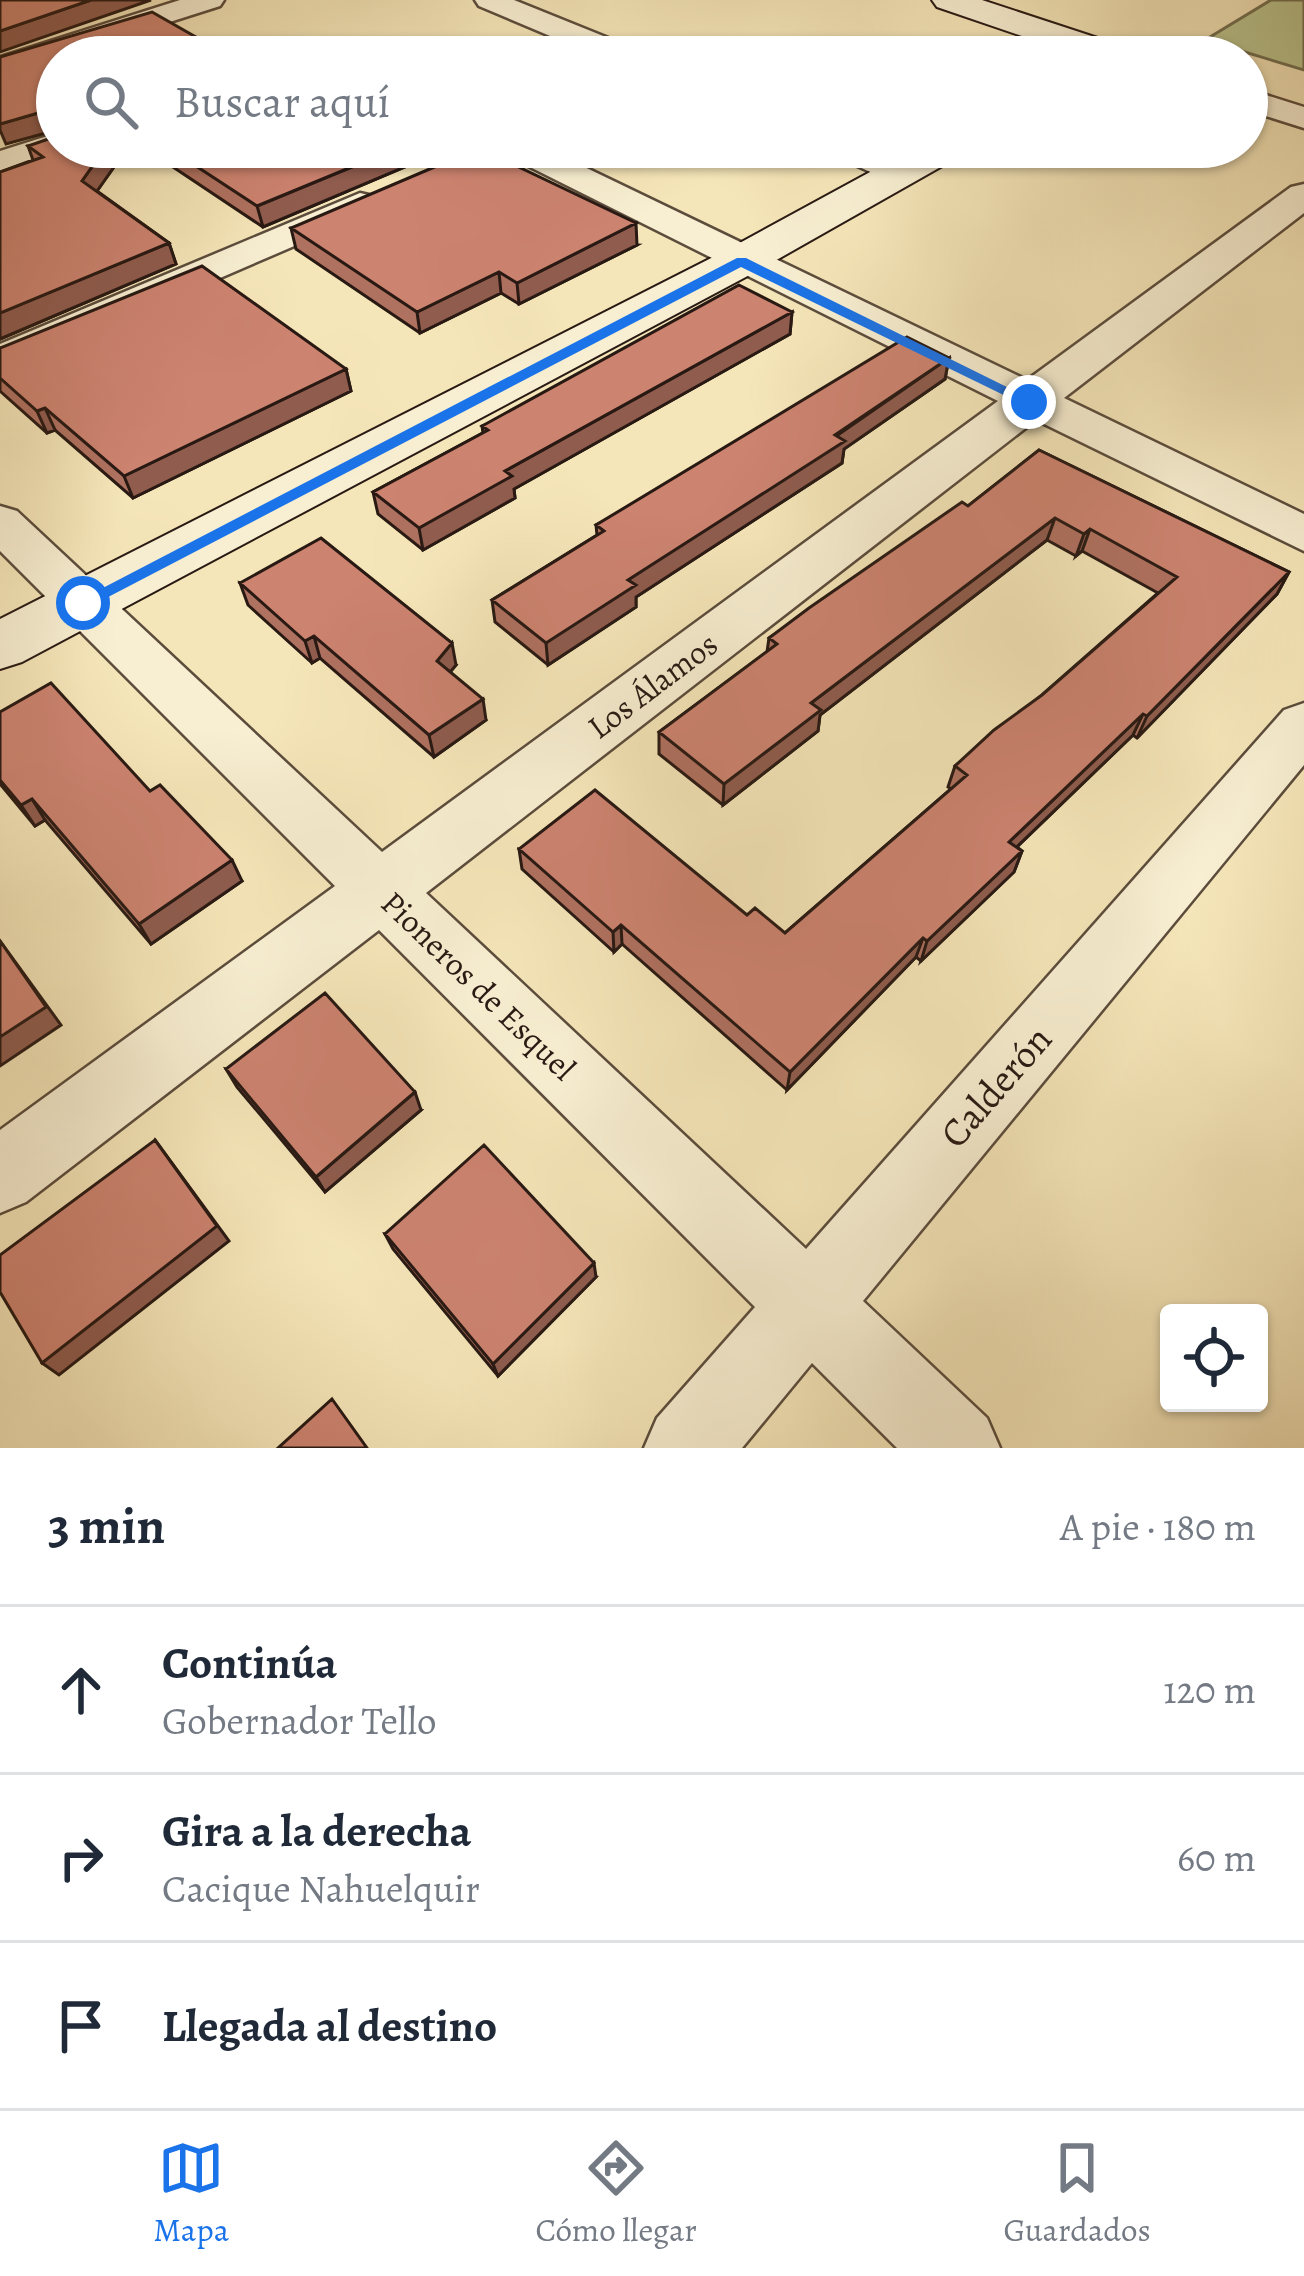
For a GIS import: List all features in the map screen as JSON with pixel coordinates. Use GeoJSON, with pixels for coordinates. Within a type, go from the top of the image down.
{"type":"FeatureCollection","features":[{"type":"Feature","properties":{"kind":"street"},"geometry":{"type":"LineString","coordinates":[[97,36],[210,0]]}},
{"type":"Feature","properties":{"kind":"street"},"geometry":{"type":"LineString","coordinates":[[489,0],[576,36]]}},
{"type":"Feature","properties":{"kind":"street"},"geometry":{"type":"LineString","coordinates":[[949,0],[1054,36]]}},
{"type":"Feature","properties":{"kind":"street"},"geometry":{"type":"LineString","coordinates":[[0,67],[36,56]]}},
{"type":"Feature","properties":{"kind":"street"},"geometry":{"type":"LineString","coordinates":[[1268,106],[1304,118]]}},
{"type":"Feature","properties":{"kind":"street"},"geometry":{"type":"LineString","coordinates":[[0,164],[36,151]]}},
{"type":"Feature","properties":{"kind":"street"},"geometry":{"type":"LineString","coordinates":[[557,168],[1304,534]]}},
{"type":"Feature","properties":{"kind":"street"},"geometry":{"type":"LineString","coordinates":[[0,646],[741,261],[909,168]]}},
{"type":"Feature","properties":{"kind":"street"},"geometry":{"type":"LineString","coordinates":[[0,360],[385,193]]}},
{"type":"Feature","properties":{"kind":"street","name":"Los Álamos"},"geometry":{"type":"LineString","coordinates":[[0,1176],[1304,194]]}},
{"type":"Feature","properties":{"kind":"street","name":"Pioneros de Esquel"},"geometry":{"type":"LineString","coordinates":[[0,522],[957,1448]]}},
{"type":"Feature","properties":{"kind":"street","name":"Calderón"},"geometry":{"type":"LineString","coordinates":[[688,1448],[1304,725]]}},
{"type":"Feature","properties":{"kind":"green space"},"geometry":{"type":"Polygon","coordinates":[[[1271,0],[1304,0],[1304,70],[1268,59],[1268,36],[1212,36],[1271,0]]]}},
{"type":"Feature","properties":{"kind":"building"},"geometry":{"type":"Polygon","coordinates":[[[0,0],[91,0],[0,31],[0,0]]]}},
{"type":"Feature","properties":{"kind":"building"},"geometry":{"type":"Polygon","coordinates":[[[152,12],[194,36],[71,36],[152,12]]]}},
{"type":"Feature","properties":{"kind":"building"},"geometry":{"type":"Polygon","coordinates":[[[36,46],[36,114],[0,124],[0,57],[36,46]]]}},
{"type":"Feature","properties":{"kind":"building"},"geometry":{"type":"Polygon","coordinates":[[[36,159],[36,168],[91,168],[82,181],[169,243],[0,313],[0,172],[36,159]]]}},
{"type":"Feature","properties":{"kind":"building"},"geometry":{"type":"Polygon","coordinates":[[[199,168],[349,168],[257,206],[199,168]]]}},
{"type":"Feature","properties":{"kind":"building"},"geometry":{"type":"Polygon","coordinates":[[[432,168],[521,168],[636,223],[517,283],[499,272],[417,312],[291,228],[432,168]]]}},
{"type":"Feature","properties":{"kind":"building"},"geometry":{"type":"Polygon","coordinates":[[[202,266],[346,369],[124,476],[45,408],[37,411],[0,378],[0,348],[202,266]]]}},
{"type":"Feature","properties":{"kind":"building"},"geometry":{"type":"Polygon","coordinates":[[[739,285],[792,312],[505,471],[512,476],[419,528],[373,492],[488,430],[482,426],[739,285]]]}},
{"type":"Feature","properties":{"kind":"building"},"geometry":{"type":"Polygon","coordinates":[[[907,337],[949,358],[835,435],[845,441],[628,580],[636,585],[546,643],[492,600],[604,531],[596,525],[907,337]]]}},
{"type":"Feature","properties":{"kind":"building"},"geometry":{"type":"Polygon","coordinates":[[[1039,450],[1289,572],[1147,716],[1143,714],[1009,842],[1022,851],[927,941],[923,938],[790,1072],[621,925],[613,932],[519,849],[595,790],[747,915],[755,908],[785,933],[967,775],[955,766],[994,730],[1042,695],[1177,577],[1090,529],[1084,534],[1055,518],[811,703],[821,710],[724,784],[659,732],[777,644],[769,638],[809,608],[962,502],[968,506],[1039,450]]]}},
{"type":"Feature","properties":{"kind":"building"},"geometry":{"type":"Polygon","coordinates":[[[321,538],[452,643],[437,661],[483,699],[429,735],[314,636],[305,641],[240,583],[321,538]]]}},
{"type":"Feature","properties":{"kind":"building"},"geometry":{"type":"Polygon","coordinates":[[[51,683],[150,791],[160,785],[232,860],[139,924],[32,799],[21,805],[0,780],[0,712],[51,683]]]}},
{"type":"Feature","properties":{"kind":"building"},"geometry":{"type":"Polygon","coordinates":[[[0,941],[46,1007],[0,1037],[0,941]]]}},
{"type":"Feature","properties":{"kind":"building"},"geometry":{"type":"Polygon","coordinates":[[[325,993],[415,1092],[316,1177],[226,1069],[325,993]]]}},
{"type":"Feature","properties":{"kind":"building"},"geometry":{"type":"Polygon","coordinates":[[[155,1140],[217,1226],[42,1363],[0,1292],[0,1255],[155,1140]]]}},
{"type":"Feature","properties":{"kind":"building"},"geometry":{"type":"Polygon","coordinates":[[[484,1145],[594,1263],[493,1364],[385,1234],[484,1145]]]}},
{"type":"Feature","properties":{"kind":"building"},"geometry":{"type":"Polygon","coordinates":[[[332,1399],[367,1448],[278,1448],[332,1399]]]}},
{"type":"Feature","properties":{"kind":"route"},"geometry":{"type":"LineString","coordinates":[[83,603],[741,261],[1029,402]]}}]}
